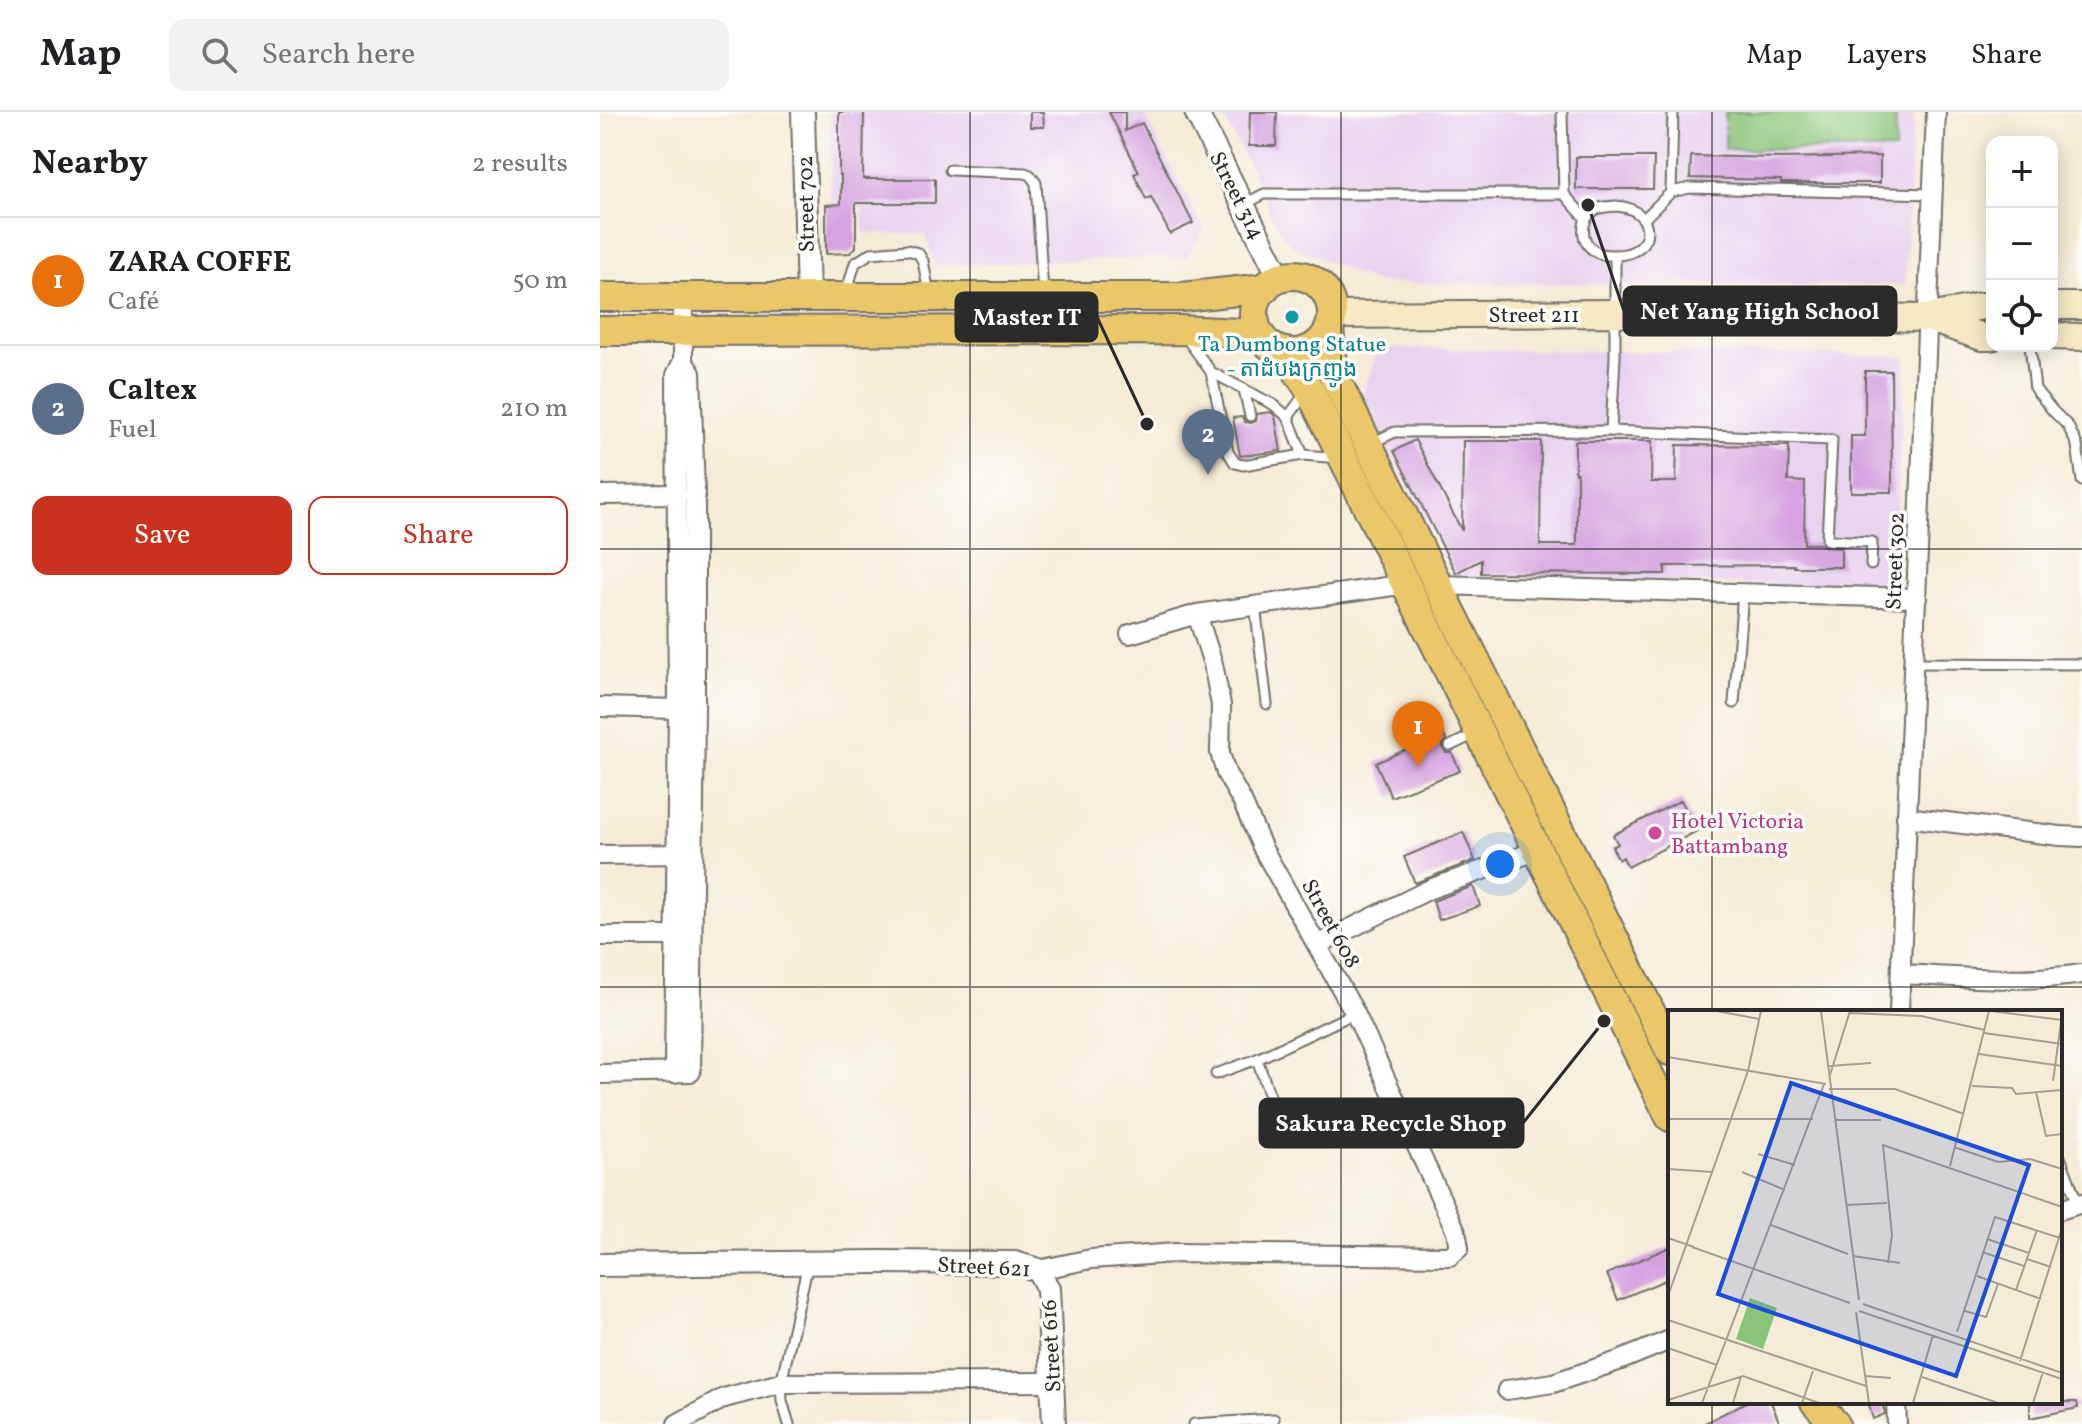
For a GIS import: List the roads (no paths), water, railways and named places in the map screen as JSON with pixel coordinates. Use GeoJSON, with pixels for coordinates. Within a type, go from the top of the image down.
{"type":"FeatureCollection","features":[{"type":"Feature","properties":{"kind":"main road"},"geometry":{"type":"LineString","coordinates":[[600,297],[1182,297],[1301,276],[1320,286],[1331,304],[1335,378],[1356,452],[1407,584],[1668,1113]]}},
{"type":"Feature","properties":{"kind":"main road"},"geometry":{"type":"LineString","coordinates":[[1272,283],[1256,305],[1254,315],[1259,334],[1275,349],[1306,351],[1323,340],[1331,323]]}},
{"type":"Feature","properties":{"kind":"main road","name":"Street 211"},"geometry":{"type":"LineString","coordinates":[[1331,323],[1614,313],[1928,318],[1986,306]]}},
{"type":"Feature","properties":{"kind":"main road"},"geometry":{"type":"LineString","coordinates":[[2058,306],[2082,306]]}},
{"type":"Feature","properties":{"kind":"main road","name":"Street 211"},"geometry":{"type":"LineString","coordinates":[[1928,318],[1986,337]]}},
{"type":"Feature","properties":{"kind":"main road"},"geometry":{"type":"LineString","coordinates":[[600,331],[1180,330],[1259,334]]}},
{"type":"Feature","properties":{"kind":"main road"},"geometry":{"type":"LineString","coordinates":[[2058,336],[2082,337]]}},
{"type":"Feature","properties":{"kind":"main road"},"geometry":{"type":"LineString","coordinates":[[1285,352],[1356,452],[1438,585],[1668,1047]]}},
{"type":"Feature","properties":{"kind":"main road"},"geometry":{"type":"LineString","coordinates":[[1817,1404],[1837,1424]]}},
{"type":"Feature","properties":{"kind":"main road"},"geometry":{"type":"LineString","coordinates":[[1836,1404],[1837,1424]]}},
{"type":"Feature","properties":{"kind":"street","name":"Street 702"},"geometry":{"type":"LineString","coordinates":[[803,112],[808,297]]}},
{"type":"Feature","properties":{"kind":"street","name":"Street 314"},"geometry":{"type":"LineString","coordinates":[[1196,112],[1243,205],[1272,283]]}},
{"type":"Feature","properties":{"kind":"street","name":"Street 302"},"geometry":{"type":"LineString","coordinates":[[1899,1010],[1936,112]]}},
{"type":"Feature","properties":{"kind":"street"},"geometry":{"type":"LineString","coordinates":[[683,297],[683,361],[676,375],[678,709],[686,854]]}},
{"type":"Feature","properties":{"kind":"street"},"geometry":{"type":"LineString","coordinates":[[600,1074],[682,1073],[695,494],[691,373],[683,361]]}},
{"type":"Feature","properties":{"kind":"street"},"geometry":{"type":"LineString","coordinates":[[600,495],[678,494]]}},
{"type":"Feature","properties":{"kind":"street"},"geometry":{"type":"LineString","coordinates":[[1130,634],[1197,614],[1407,584]]}},
{"type":"Feature","properties":{"kind":"street"},"geometry":{"type":"LineString","coordinates":[[1438,585],[1917,598]]}},
{"type":"Feature","properties":{"kind":"street","name":"Street 608"},"geometry":{"type":"LineString","coordinates":[[1197,614],[1213,664],[1221,705],[1220,753],[1226,773],[1263,849],[1355,1013],[1456,1231],[1459,1248]]}},
{"type":"Feature","properties":{"kind":"street"},"geometry":{"type":"LineString","coordinates":[[600,707],[678,709]]}},
{"type":"Feature","properties":{"kind":"street"},"geometry":{"type":"LineString","coordinates":[[1906,817],[2082,837]]}},
{"type":"Feature","properties":{"kind":"street"},"geometry":{"type":"LineString","coordinates":[[1317,945],[1430,889],[1539,850]]}},
{"type":"Feature","properties":{"kind":"street"},"geometry":{"type":"LineString","coordinates":[[600,855],[686,854]]}},
{"type":"Feature","properties":{"kind":"street"},"geometry":{"type":"LineString","coordinates":[[600,936],[684,936]]}},
{"type":"Feature","properties":{"kind":"street"},"geometry":{"type":"LineString","coordinates":[[1901,974],[2015,980],[2082,974]]}},
{"type":"Feature","properties":{"kind":"street","name":"Street 621"},"geometry":{"type":"LineString","coordinates":[[600,1265],[1015,1263],[1038,1270],[1091,1259],[1176,1253],[1450,1256],[1459,1248]]}},
{"type":"Feature","properties":{"kind":"street","name":"Street 616"},"geometry":{"type":"LineString","coordinates":[[1038,1270],[1048,1289],[1054,1424]]}},
{"type":"Feature","properties":{"kind":"street"},"geometry":{"type":"LineString","coordinates":[[1507,1390],[1553,1383],[1668,1341]]}},
{"type":"Feature","properties":{"kind":"street"},"geometry":{"type":"LineString","coordinates":[[677,1424],[724,1398],[781,1383],[1052,1382]]}},
{"type":"Feature","properties":{"kind":"street"},"geometry":{"type":"LineString","coordinates":[[1896,1404],[1897,1424]]}},
{"type":"Feature","properties":{"kind":"lane"},"geometry":{"type":"LineString","coordinates":[[1562,112],[1564,194],[1586,219]]}},
{"type":"Feature","properties":{"kind":"lane"},"geometry":{"type":"LineString","coordinates":[[1671,192],[1673,112]]}},
{"type":"Feature","properties":{"kind":"lane"},"geometry":{"type":"LineString","coordinates":[[950,170],[1025,173],[1036,183],[1043,297]]}},
{"type":"Feature","properties":{"kind":"lane"},"geometry":{"type":"LineString","coordinates":[[1644,219],[1671,192],[1690,188],[1933,194]]}},
{"type":"Feature","properties":{"kind":"lane"},"geometry":{"type":"LineString","coordinates":[[1243,205],[1264,194],[1564,194]]}},
{"type":"Feature","properties":{"kind":"lane"},"geometry":{"type":"LineString","coordinates":[[1627,207],[1637,211],[1644,219],[1647,235],[1644,243],[1631,254],[1598,253],[1586,242],[1586,219],[1594,210],[1627,207]]}},
{"type":"Feature","properties":{"kind":"lane"},"geometry":{"type":"LineString","coordinates":[[845,297],[855,263],[871,253],[907,250],[918,253],[923,261],[930,297]]}},
{"type":"Feature","properties":{"kind":"lane"},"geometry":{"type":"LineString","coordinates":[[1611,431],[1615,255]]}},
{"type":"Feature","properties":{"kind":"lane"},"geometry":{"type":"LineString","coordinates":[[1180,330],[1211,372],[1228,452],[1235,463],[1243,465],[1259,459],[1356,452],[1395,432],[1611,431],[1832,440],[1827,540],[1872,542],[1871,565]]}},
{"type":"Feature","properties":{"kind":"lane"},"geometry":{"type":"LineString","coordinates":[[2031,352],[2035,389],[2068,426],[2077,445],[2082,481]]}},
{"type":"Feature","properties":{"kind":"lane"},"geometry":{"type":"LineString","coordinates":[[1211,372],[1274,405],[1288,417],[1303,455]]}},
{"type":"Feature","properties":{"kind":"lane"},"geometry":{"type":"LineString","coordinates":[[1244,389],[1250,416]]}},
{"type":"Feature","properties":{"kind":"lane"},"geometry":{"type":"LineString","coordinates":[[1288,417],[1309,389]]}},
{"type":"Feature","properties":{"kind":"lane"},"geometry":{"type":"LineString","coordinates":[[1734,703],[1743,593]]}},
{"type":"Feature","properties":{"kind":"lane"},"geometry":{"type":"LineString","coordinates":[[1255,605],[1267,704]]}},
{"type":"Feature","properties":{"kind":"lane"},"geometry":{"type":"LineString","coordinates":[[1914,663],[2082,664]]}},
{"type":"Feature","properties":{"kind":"lane"},"geometry":{"type":"LineString","coordinates":[[1450,746],[1480,732]]}},
{"type":"Feature","properties":{"kind":"lane"},"geometry":{"type":"LineString","coordinates":[[1216,1074],[1257,1059],[1355,1013]]}},
{"type":"Feature","properties":{"kind":"lane"},"geometry":{"type":"LineString","coordinates":[[1257,1059],[1273,1105]]}},
{"type":"Feature","properties":{"kind":"lane"},"geometry":{"type":"LineString","coordinates":[[2062,1162],[2080,1203]]}},
{"type":"Feature","properties":{"kind":"lane"},"geometry":{"type":"LineString","coordinates":[[789,1424],[782,1401],[781,1383],[808,1263]]}},
{"type":"Feature","properties":{"kind":"lane"},"geometry":{"type":"LineString","coordinates":[[1194,1424],[1274,1419]]}},
{"type":"Feature","properties":{"kind":"place","name":"Net Yang High School"},"geometry":{"type":"Point","coordinates":[1588,205]}},
{"type":"Feature","properties":{"kind":"place","name":"Ta Dumbong Statue - តាដំបងក្រញូង"},"geometry":{"type":"Point","coordinates":[1292,317]}},
{"type":"Feature","properties":{"kind":"place","name":"Master IT"},"geometry":{"type":"Point","coordinates":[1147,424]}},
{"type":"Feature","properties":{"kind":"place","name":"Caltex"},"geometry":{"type":"Point","coordinates":[1208,475]}},
{"type":"Feature","properties":{"kind":"place","name":"ZARA COFFE"},"geometry":{"type":"Point","coordinates":[1418,767]}},
{"type":"Feature","properties":{"kind":"place","name":"Hotel Victoria Battambang"},"geometry":{"type":"Point","coordinates":[1655,833]}},
{"type":"Feature","properties":{"kind":"place","name":"Sakura Recycle Shop"},"geometry":{"type":"Point","coordinates":[1604,1021]}}]}
